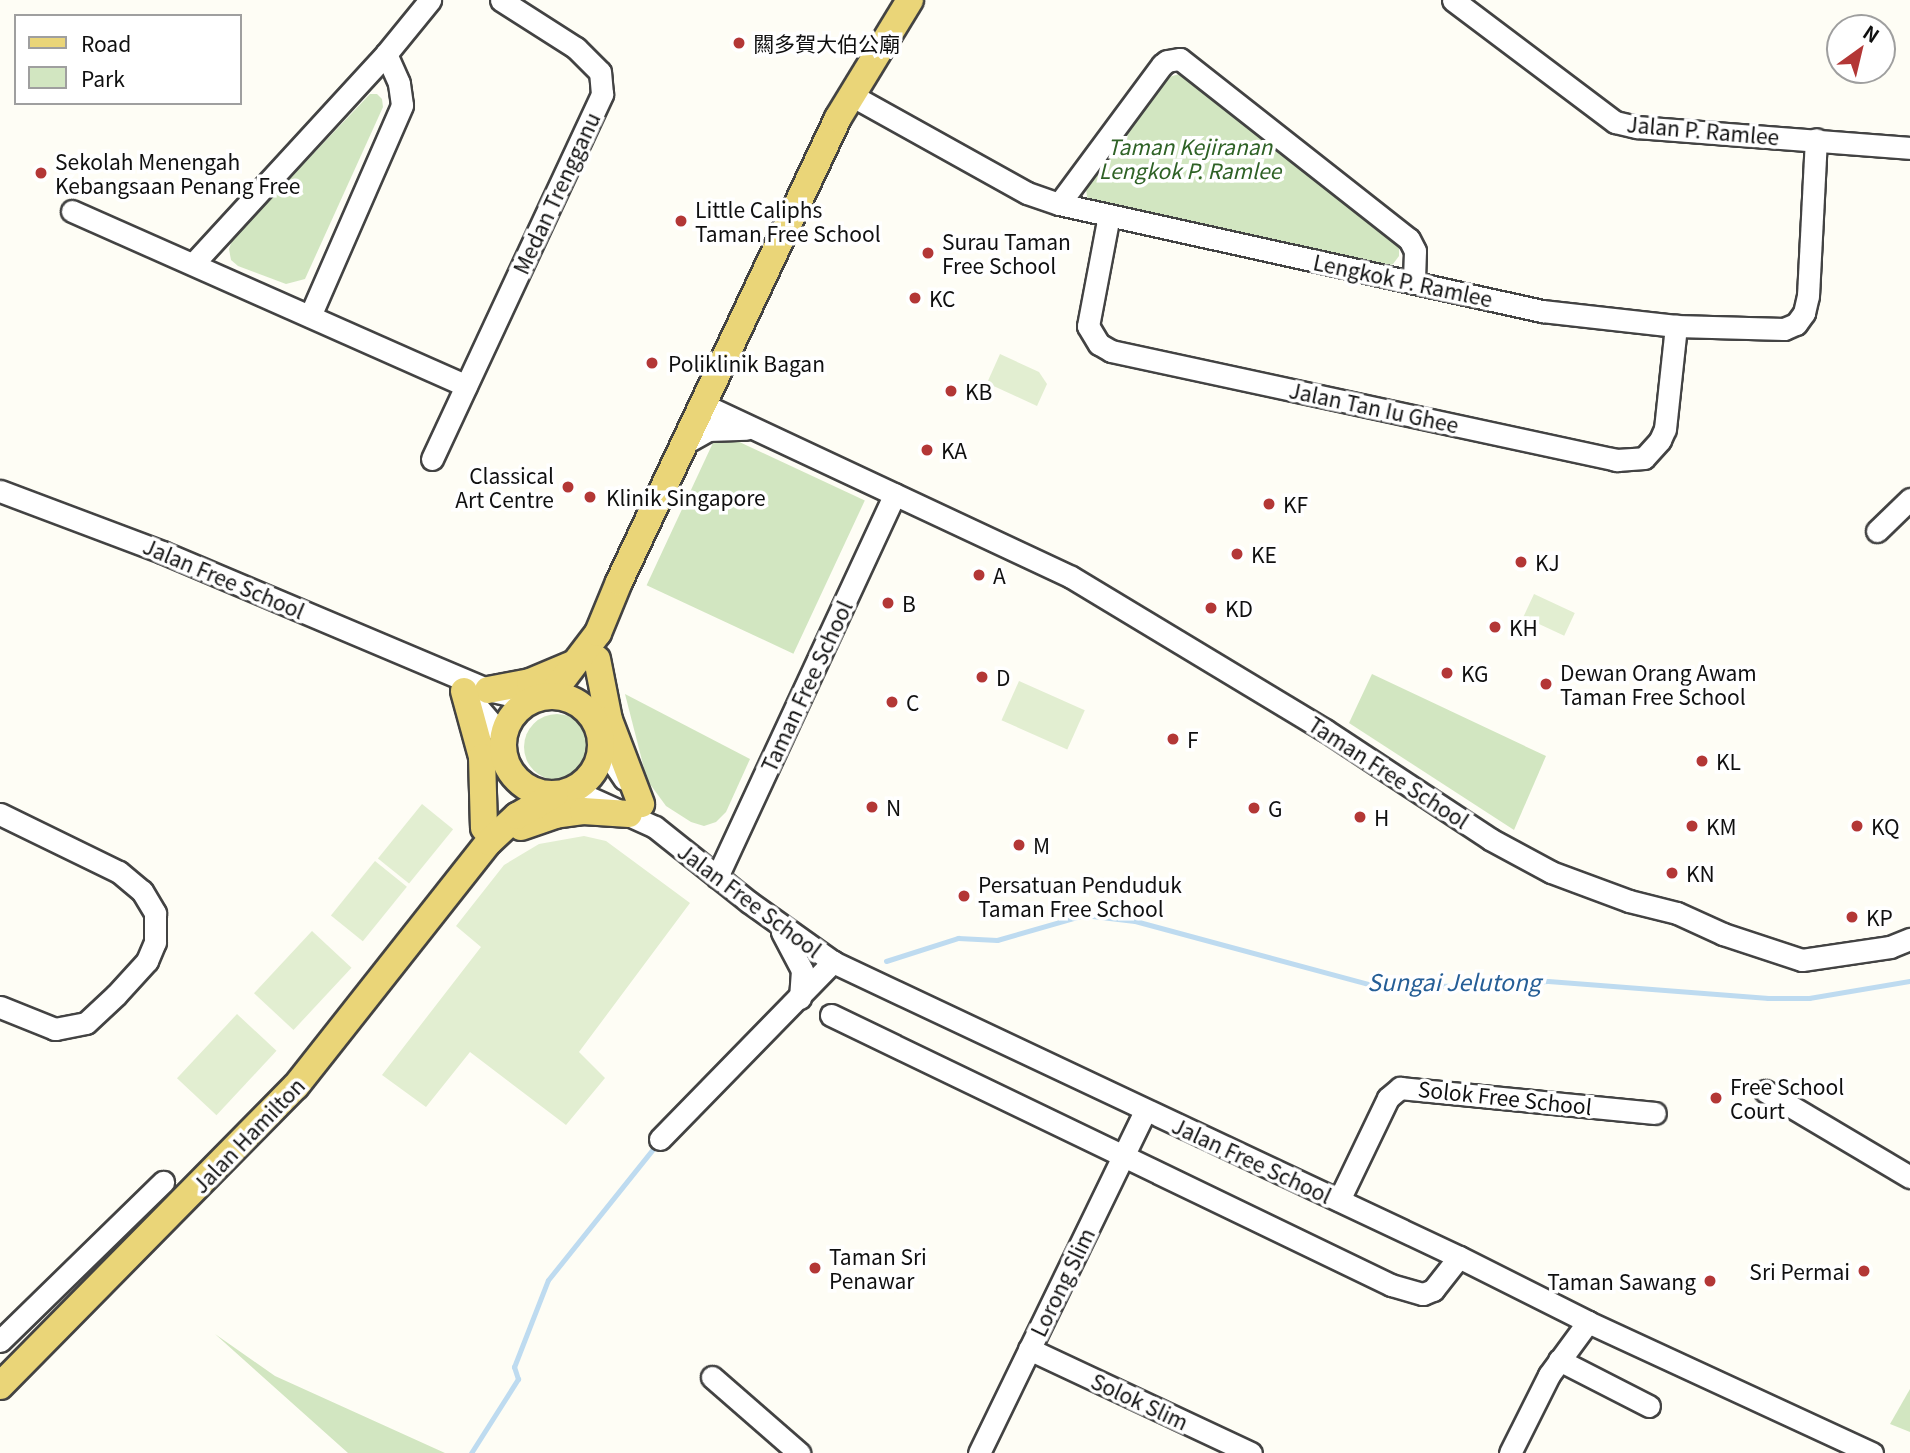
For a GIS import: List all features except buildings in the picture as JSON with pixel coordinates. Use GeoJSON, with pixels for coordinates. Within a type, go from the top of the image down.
{"type":"FeatureCollection","features":[{"type":"Feature","properties":{"kind":"main road"},"geometry":{"type":"LineString","coordinates":[[585,662],[591,715],[599,730],[601,746],[594,772],[564,792],[526,786],[505,750],[509,722],[518,709],[541,698],[585,662],[685,443],[851,95],[911,0]]}},
{"type":"Feature","properties":{"kind":"main road"},"geometry":{"type":"LineString","coordinates":[[585,662],[609,720],[635,809],[555,815],[487,835],[476,691],[530,682],[585,662]]}},
{"type":"Feature","properties":{"kind":"main road"},"geometry":{"type":"LineString","coordinates":[[541,698],[566,698],[591,715]]}},
{"type":"Feature","properties":{"kind":"main road","name":"Jalan Hamilton"},"geometry":{"type":"LineString","coordinates":[[3,1378],[296,1086],[471,862],[487,835],[505,750]]}},
{"type":"Feature","properties":{"kind":"main road","name":"Jalan Hamilton"},"geometry":{"type":"LineString","coordinates":[[487,835],[564,792]]}},
{"type":"Feature","properties":{"kind":"street"},"geometry":{"type":"LineString","coordinates":[[193,264],[386,54],[430,0]]}},
{"type":"Feature","properties":{"kind":"street","name":"Medan Trengganu"},"geometry":{"type":"LineString","coordinates":[[432,459],[602,94],[600,72],[576,48],[501,0]]}},
{"type":"Feature","properties":{"kind":"street","name":"Jalan P. Ramlee"},"geometry":{"type":"LineString","coordinates":[[1453,0],[1615,122],[1637,127],[1910,148]]}},
{"type":"Feature","properties":{"kind":"street"},"geometry":{"type":"LineString","coordinates":[[310,316],[402,105],[400,83],[386,54]]}},
{"type":"Feature","properties":{"kind":"street"},"geometry":{"type":"LineString","coordinates":[[1059,204],[1162,65],[1167,61],[1180,59],[1409,239],[1415,251],[1414,282]]}},
{"type":"Feature","properties":{"kind":"street","name":"Lengkok P. Ramlee"},"geometry":{"type":"LineString","coordinates":[[851,95],[1027,192],[1059,204],[1542,311],[1675,326],[1784,329],[1796,324],[1804,313],[1808,296],[1816,139]]}},
{"type":"Feature","properties":{"kind":"street"},"geometry":{"type":"LineString","coordinates":[[72,211],[466,386]]}},
{"type":"Feature","properties":{"kind":"street","name":"Jalan Tan Iu Ghee"},"geometry":{"type":"LineString","coordinates":[[1109,215],[1088,326],[1099,344],[1111,351],[1617,460],[1644,458],[1660,440],[1665,429],[1675,326]]}},
{"type":"Feature","properties":{"kind":"street","name":"Taman Free School"},"geometry":{"type":"LineString","coordinates":[[704,405],[1081,583],[1325,730],[1490,839],[1551,872],[1629,901],[1677,913],[1723,934],[1802,960],[1890,947],[1910,939]]}},
{"type":"Feature","properties":{"kind":"street"},"geometry":{"type":"LineString","coordinates":[[685,443],[719,428],[755,429]]}},
{"type":"Feature","properties":{"kind":"street","name":"Jalan Free School"},"geometry":{"type":"LineString","coordinates":[[0,491],[162,552],[445,671],[476,691],[505,750]]}},
{"type":"Feature","properties":{"kind":"street","name":"Taman Free School"},"geometry":{"type":"LineString","coordinates":[[716,877],[895,494]]}},
{"type":"Feature","properties":{"kind":"street"},"geometry":{"type":"LineString","coordinates":[[1877,531],[1910,499]]}},
{"type":"Feature","properties":{"kind":"street"},"geometry":{"type":"LineString","coordinates":[[476,691],[541,698]]}},
{"type":"Feature","properties":{"kind":"street","name":"Jalan Free School"},"geometry":{"type":"LineString","coordinates":[[601,746],[635,809],[716,877],[833,962],[1144,1111],[1459,1257],[1588,1322],[1872,1453]]}},
{"type":"Feature","properties":{"kind":"street"},"geometry":{"type":"LineString","coordinates":[[564,792],[635,809]]}},
{"type":"Feature","properties":{"kind":"street"},"geometry":{"type":"LineString","coordinates":[[0,814],[119,872],[142,891],[155,912],[155,942],[147,961],[116,996],[86,1023],[55,1029],[0,1007]]}},
{"type":"Feature","properties":{"kind":"street"},"geometry":{"type":"LineString","coordinates":[[776,923],[802,970],[800,998]]}},
{"type":"Feature","properties":{"kind":"street"},"geometry":{"type":"LineString","coordinates":[[660,1139],[833,962]]}},
{"type":"Feature","properties":{"kind":"street"},"geometry":{"type":"LineString","coordinates":[[831,1015],[1391,1285],[1423,1294],[1433,1290],[1459,1257]]}},
{"type":"Feature","properties":{"kind":"street","name":"Solok Free School"},"geometry":{"type":"LineString","coordinates":[[1339,1200],[1388,1098],[1400,1088],[1655,1113]]}},
{"type":"Feature","properties":{"kind":"street"},"geometry":{"type":"LineString","coordinates":[[1765,1091],[1910,1177]]}},
{"type":"Feature","properties":{"kind":"street","name":"Lorong Slim"},"geometry":{"type":"LineString","coordinates":[[979,1453],[1144,1111]]}},
{"type":"Feature","properties":{"kind":"street"},"geometry":{"type":"LineString","coordinates":[[0,1341],[163,1182]]}},
{"type":"Feature","properties":{"kind":"street"},"geometry":{"type":"LineString","coordinates":[[1510,1453],[1559,1360],[1588,1322]]}},
{"type":"Feature","properties":{"kind":"street","name":"Solok Slim"},"geometry":{"type":"LineString","coordinates":[[1029,1349],[1214,1445],[1251,1453]]}},
{"type":"Feature","properties":{"kind":"street"},"geometry":{"type":"LineString","coordinates":[[1559,1360],[1649,1406]]}},
{"type":"Feature","properties":{"kind":"street"},"geometry":{"type":"LineString","coordinates":[[712,1377],[799,1453]]}},
{"type":"Feature","properties":{"kind":"green space","name":"Taman Kejiranan Lengkok P. Ramlee"},"geometry":{"type":"Polygon","coordinates":[[[1183,73],[1393,238],[1399,247],[1399,256],[1393,264],[1388,266],[1088,203],[1086,189],[1093,175],[1165,78],[1183,73]]]}},
{"type":"Feature","properties":{"kind":"green space"},"geometry":{"type":"Polygon","coordinates":[[[370,94],[377,94],[382,99],[383,107],[305,279],[286,284],[238,266],[231,260],[229,249],[233,238],[370,94]]]}},
{"type":"Feature","properties":{"kind":"green space"},"geometry":{"type":"Polygon","coordinates":[[[1000,354],[1039,372],[1047,384],[1037,406],[987,383],[1000,354]]]}},
{"type":"Feature","properties":{"kind":"green space"},"geometry":{"type":"Polygon","coordinates":[[[718,432],[865,500],[793,654],[647,585],[718,432]]]}},
{"type":"Feature","properties":{"kind":"green space"},"geometry":{"type":"Polygon","coordinates":[[[1534,594],[1575,613],[1564,636],[1523,617],[1534,594]]]}},
{"type":"Feature","properties":{"kind":"green space"},"geometry":{"type":"Polygon","coordinates":[[[1372,674],[1546,756],[1514,830],[1349,723],[1372,674]]]}},
{"type":"Feature","properties":{"kind":"green space"},"geometry":{"type":"Polygon","coordinates":[[[1019,681],[1085,710],[1067,750],[1002,720],[1019,681]]]}},
{"type":"Feature","properties":{"kind":"green space"},"geometry":{"type":"Polygon","coordinates":[[[625,694],[750,759],[726,812],[716,822],[704,826],[691,822],[666,806],[647,780],[625,694]]]}},
{"type":"Feature","properties":{"kind":"green space"},"geometry":{"type":"Polygon","coordinates":[[[563,714],[581,723],[588,734],[588,760],[581,771],[570,778],[551,780],[533,771],[526,760],[524,741],[533,723],[544,716],[563,714]]]}},
{"type":"Feature","properties":{"kind":"green space"},"geometry":{"type":"Polygon","coordinates":[[[422,804],[453,829],[409,884],[378,858],[422,804]]]}},
{"type":"Feature","properties":{"kind":"green space"},"geometry":{"type":"Polygon","coordinates":[[[584,836],[606,841],[690,903],[579,1052],[605,1078],[566,1125],[470,1052],[426,1107],[382,1075],[481,947],[456,926],[504,865],[539,844],[584,836]]]}},
{"type":"Feature","properties":{"kind":"green space"},"geometry":{"type":"Polygon","coordinates":[[[375,861],[407,887],[363,941],[331,915],[375,861]]]}},
{"type":"Feature","properties":{"kind":"green space"},"geometry":{"type":"Polygon","coordinates":[[[312,931],[351,968],[294,1030],[254,993],[312,931]]]}},
{"type":"Feature","properties":{"kind":"green space"},"geometry":{"type":"Polygon","coordinates":[[[237,1014],[276,1051],[216,1115],[177,1078],[237,1014]]]}},
{"type":"Feature","properties":{"kind":"green space"},"geometry":{"type":"Polygon","coordinates":[[[215,1334],[275,1376],[445,1453],[348,1453],[215,1334]]]}},
{"type":"Feature","properties":{"kind":"green space"},"geometry":{"type":"Polygon","coordinates":[[[1910,1389],[1910,1432],[1890,1424],[1910,1389]]]}},
{"type":"Feature","properties":{"kind":"waterway","name":"Sungai Jelutong"},"geometry":{"type":"LineString","coordinates":[[886,961],[958,938],[997,940],[1084,915],[1135,921],[1372,985],[1465,986],[1548,981],[1768,998],[1809,998],[1910,981]]}},
{"type":"Feature","properties":{"kind":"waterway","name":"Sungai Jelutong"},"geometry":{"type":"LineString","coordinates":[[471,1453],[518,1379],[514,1367],[548,1280],[653,1149]]}},
{"type":"Feature","properties":{"kind":"place","name":"闗多賀大伯公廟"},"geometry":{"type":"Point","coordinates":[739,43]}},
{"type":"Feature","properties":{"kind":"place","name":"Sekolah Menengah Kebangsaan Penang Free"},"geometry":{"type":"Point","coordinates":[41,173]}},
{"type":"Feature","properties":{"kind":"place","name":"Little Caliphs Taman Free School"},"geometry":{"type":"Point","coordinates":[681,221]}},
{"type":"Feature","properties":{"kind":"place","name":"Surau Taman Free School"},"geometry":{"type":"Point","coordinates":[928,253]}},
{"type":"Feature","properties":{"kind":"place","name":"KC"},"geometry":{"type":"Point","coordinates":[915,298]}},
{"type":"Feature","properties":{"kind":"place","name":"Poliklinik Bagan"},"geometry":{"type":"Point","coordinates":[652,363]}},
{"type":"Feature","properties":{"kind":"place","name":"KB"},"geometry":{"type":"Point","coordinates":[951,391]}},
{"type":"Feature","properties":{"kind":"place","name":"KA"},"geometry":{"type":"Point","coordinates":[927,450]}},
{"type":"Feature","properties":{"kind":"place","name":"Classical Art Centre"},"geometry":{"type":"Point","coordinates":[568,487]}},
{"type":"Feature","properties":{"kind":"place","name":"Klinik Singapore"},"geometry":{"type":"Point","coordinates":[590,497]}},
{"type":"Feature","properties":{"kind":"place","name":"KF"},"geometry":{"type":"Point","coordinates":[1269,504]}},
{"type":"Feature","properties":{"kind":"place","name":"KE"},"geometry":{"type":"Point","coordinates":[1237,554]}},
{"type":"Feature","properties":{"kind":"place","name":"KJ"},"geometry":{"type":"Point","coordinates":[1521,562]}},
{"type":"Feature","properties":{"kind":"place","name":"A"},"geometry":{"type":"Point","coordinates":[979,575]}},
{"type":"Feature","properties":{"kind":"place","name":"B"},"geometry":{"type":"Point","coordinates":[888,603]}},
{"type":"Feature","properties":{"kind":"place","name":"KD"},"geometry":{"type":"Point","coordinates":[1211,608]}},
{"type":"Feature","properties":{"kind":"place","name":"KH"},"geometry":{"type":"Point","coordinates":[1495,627]}},
{"type":"Feature","properties":{"kind":"place","name":"KG"},"geometry":{"type":"Point","coordinates":[1447,673]}},
{"type":"Feature","properties":{"kind":"place","name":"D"},"geometry":{"type":"Point","coordinates":[982,677]}},
{"type":"Feature","properties":{"kind":"place","name":"Dewan Orang Awam Taman Free School"},"geometry":{"type":"Point","coordinates":[1546,684]}},
{"type":"Feature","properties":{"kind":"place","name":"C"},"geometry":{"type":"Point","coordinates":[892,702]}},
{"type":"Feature","properties":{"kind":"place","name":"F"},"geometry":{"type":"Point","coordinates":[1173,739]}},
{"type":"Feature","properties":{"kind":"place","name":"KL"},"geometry":{"type":"Point","coordinates":[1702,761]}},
{"type":"Feature","properties":{"kind":"place","name":"N"},"geometry":{"type":"Point","coordinates":[872,807]}},
{"type":"Feature","properties":{"kind":"place","name":"G"},"geometry":{"type":"Point","coordinates":[1254,808]}},
{"type":"Feature","properties":{"kind":"place","name":"H"},"geometry":{"type":"Point","coordinates":[1360,817]}},
{"type":"Feature","properties":{"kind":"place","name":"KM"},"geometry":{"type":"Point","coordinates":[1692,826]}},
{"type":"Feature","properties":{"kind":"place","name":"KQ"},"geometry":{"type":"Point","coordinates":[1857,826]}},
{"type":"Feature","properties":{"kind":"place","name":"M"},"geometry":{"type":"Point","coordinates":[1019,845]}},
{"type":"Feature","properties":{"kind":"place","name":"KN"},"geometry":{"type":"Point","coordinates":[1672,873]}},
{"type":"Feature","properties":{"kind":"place","name":"Persatuan Penduduk Taman Free School"},"geometry":{"type":"Point","coordinates":[964,896]}},
{"type":"Feature","properties":{"kind":"place","name":"KP"},"geometry":{"type":"Point","coordinates":[1852,917]}},
{"type":"Feature","properties":{"kind":"place","name":"Free School Court"},"geometry":{"type":"Point","coordinates":[1716,1098]}},
{"type":"Feature","properties":{"kind":"place","name":"Taman Sri Penawar"},"geometry":{"type":"Point","coordinates":[815,1268]}},
{"type":"Feature","properties":{"kind":"place","name":"Sri Permai"},"geometry":{"type":"Point","coordinates":[1864,1271]}},
{"type":"Feature","properties":{"kind":"place","name":"Taman Sawang"},"geometry":{"type":"Point","coordinates":[1710,1281]}}]}
